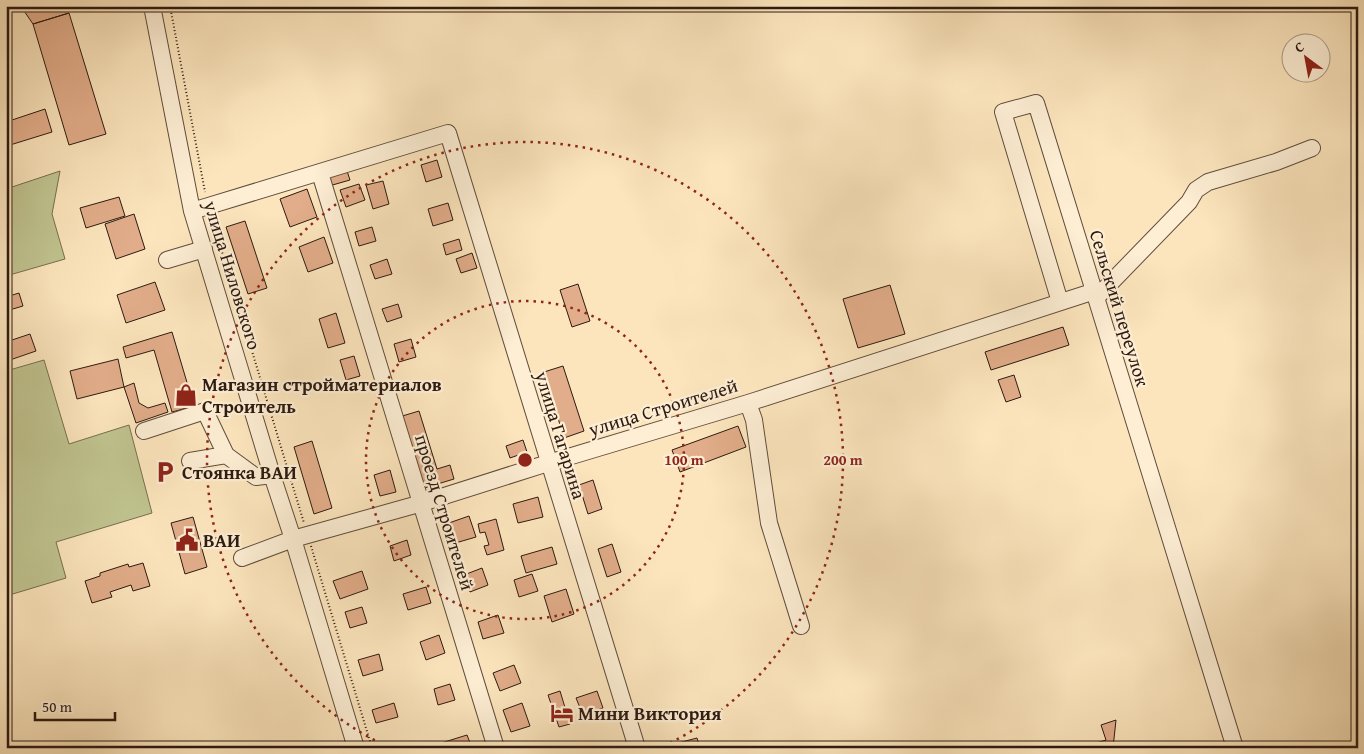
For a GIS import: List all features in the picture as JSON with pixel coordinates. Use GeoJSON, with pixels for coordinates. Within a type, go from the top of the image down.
{"type":"FeatureCollection","features":[{"type":"Feature","properties":{"kind":"street","name":"улица Ниловского"},"geometry":{"type":"LineString","coordinates":[[151,6],[159,38],[192,211],[272,475],[301,537],[356,748]]}},
{"type":"Feature","properties":{"kind":"street","name":"Сельский переулок"},"geometry":{"type":"LineString","coordinates":[[1060,302],[1003,112],[1036,103],[1235,748]]}},
{"type":"Feature","properties":{"kind":"street","name":"улица Гагарина"},"geometry":{"type":"LineString","coordinates":[[320,173],[448,133],[637,748]]}},
{"type":"Feature","properties":{"kind":"street"},"geometry":{"type":"LineString","coordinates":[[1095,295],[1189,202],[1196,190],[1208,182],[1276,162],[1312,148]]}},
{"type":"Feature","properties":{"kind":"street"},"geometry":{"type":"LineString","coordinates":[[192,211],[320,173]]}},
{"type":"Feature","properties":{"kind":"street","name":"проезд Строителей"},"geometry":{"type":"LineString","coordinates":[[320,173],[496,748]]}},
{"type":"Feature","properties":{"kind":"street"},"geometry":{"type":"LineString","coordinates":[[167,260],[204,248]]}},
{"type":"Feature","properties":{"kind":"street","name":"улица Строителей"},"geometry":{"type":"LineString","coordinates":[[242,558],[301,537],[422,503],[748,403],[1060,302],[1095,295]]}},
{"type":"Feature","properties":{"kind":"street"},"geometry":{"type":"LineString","coordinates":[[748,403],[754,420],[769,523],[801,626]]}},
{"type":"Feature","properties":{"kind":"street"},"geometry":{"type":"LineString","coordinates":[[144,431],[205,410],[226,455],[256,477],[272,475]]}},
{"type":"Feature","properties":{"kind":"street"},"geometry":{"type":"LineString","coordinates":[[190,461],[226,455]]}},
{"type":"Feature","properties":{"kind":"path"},"geometry":{"type":"LineString","coordinates":[[170,6],[208,206],[301,537],[372,748]]}},
{"type":"Feature","properties":{"kind":"green space"},"geometry":{"type":"Polygon","coordinates":[[[60,171],[52,214],[65,259],[6,276],[6,189],[60,171]]]}},
{"type":"Feature","properties":{"kind":"green space"},"geometry":{"type":"Polygon","coordinates":[[[44,360],[69,444],[129,425],[152,513],[56,542],[66,578],[6,596],[6,371],[44,360]]]}},
{"type":"Feature","properties":{"kind":"building"},"geometry":{"type":"Polygon","coordinates":[[[28,6],[65,6],[69,13],[33,24],[22,8],[28,6]]]}},
{"type":"Feature","properties":{"kind":"building"},"geometry":{"type":"Polygon","coordinates":[[[69,13],[106,134],[69,145],[33,24],[69,13]]]}},
{"type":"Feature","properties":{"kind":"building"},"geometry":{"type":"Polygon","coordinates":[[[45,109],[52,132],[10,145],[6,134],[6,122],[45,109]]]}},
{"type":"Feature","properties":{"kind":"building"},"geometry":{"type":"Polygon","coordinates":[[[437,160],[442,177],[426,182],[421,165],[437,160]]]}},
{"type":"Feature","properties":{"kind":"building"},"geometry":{"type":"Polygon","coordinates":[[[347,171],[350,180],[329,186],[327,177],[347,171]]]}},
{"type":"Feature","properties":{"kind":"building"},"geometry":{"type":"Polygon","coordinates":[[[383,181],[389,204],[373,209],[366,185],[383,181]]]}},
{"type":"Feature","properties":{"kind":"building"},"geometry":{"type":"Polygon","coordinates":[[[359,184],[365,200],[346,207],[340,190],[359,184]]]}},
{"type":"Feature","properties":{"kind":"building"},"geometry":{"type":"Polygon","coordinates":[[[307,189],[317,217],[290,227],[280,199],[307,189]]]}},
{"type":"Feature","properties":{"kind":"building"},"geometry":{"type":"Polygon","coordinates":[[[119,197],[125,216],[86,228],[80,208],[119,197]]]}},
{"type":"Feature","properties":{"kind":"building"},"geometry":{"type":"Polygon","coordinates":[[[448,203],[453,220],[433,226],[428,209],[448,203]]]}},
{"type":"Feature","properties":{"kind":"building"},"geometry":{"type":"Polygon","coordinates":[[[134,214],[145,249],[116,259],[105,224],[134,214]]]}},
{"type":"Feature","properties":{"kind":"building"},"geometry":{"type":"Polygon","coordinates":[[[245,221],[267,288],[248,294],[226,227],[245,221]]]}},
{"type":"Feature","properties":{"kind":"building"},"geometry":{"type":"Polygon","coordinates":[[[372,227],[376,241],[359,246],[355,232],[372,227]]]}},
{"type":"Feature","properties":{"kind":"building"},"geometry":{"type":"Polygon","coordinates":[[[324,237],[333,263],[308,272],[299,247],[324,237]]]}},
{"type":"Feature","properties":{"kind":"building"},"geometry":{"type":"Polygon","coordinates":[[[459,239],[462,250],[446,255],[443,244],[459,239]]]}},
{"type":"Feature","properties":{"kind":"building"},"geometry":{"type":"Polygon","coordinates":[[[472,253],[477,268],[461,273],[456,259],[472,253]]]}},
{"type":"Feature","properties":{"kind":"building"},"geometry":{"type":"Polygon","coordinates":[[[387,259],[392,274],[375,279],[370,265],[387,259]]]}},
{"type":"Feature","properties":{"kind":"building"},"geometry":{"type":"Polygon","coordinates":[[[155,282],[165,310],[126,323],[117,295],[155,282]]]}},
{"type":"Feature","properties":{"kind":"building"},"geometry":{"type":"Polygon","coordinates":[[[578,284],[590,321],[572,327],[560,290],[578,284]]]}},
{"type":"Feature","properties":{"kind":"building"},"geometry":{"type":"Polygon","coordinates":[[[890,285],[905,334],[858,348],[843,299],[890,285]]]}},
{"type":"Feature","properties":{"kind":"building"},"geometry":{"type":"Polygon","coordinates":[[[19,293],[23,306],[6,311],[6,297],[19,293]]]}},
{"type":"Feature","properties":{"kind":"building"},"geometry":{"type":"Polygon","coordinates":[[[398,304],[402,317],[387,322],[382,309],[398,304]]]}},
{"type":"Feature","properties":{"kind":"building"},"geometry":{"type":"Polygon","coordinates":[[[336,313],[345,343],[328,348],[319,319],[336,313]]]}},
{"type":"Feature","properties":{"kind":"building"},"geometry":{"type":"Polygon","coordinates":[[[1063,327],[1069,345],[991,370],[985,352],[1063,327]]]}},
{"type":"Feature","properties":{"kind":"building"},"geometry":{"type":"Polygon","coordinates":[[[172,332],[194,406],[172,412],[154,350],[126,358],[123,347],[172,332]]]}},
{"type":"Feature","properties":{"kind":"building"},"geometry":{"type":"Polygon","coordinates":[[[30,334],[36,351],[7,361],[6,342],[30,334]]]}},
{"type":"Feature","properties":{"kind":"building"},"geometry":{"type":"Polygon","coordinates":[[[411,339],[416,357],[399,362],[394,344],[411,339]]]}},
{"type":"Feature","properties":{"kind":"building"},"geometry":{"type":"Polygon","coordinates":[[[354,356],[360,376],[346,380],[340,360],[354,356]]]}},
{"type":"Feature","properties":{"kind":"building"},"geometry":{"type":"Polygon","coordinates":[[[118,359],[124,387],[77,399],[70,371],[118,359]]]}},
{"type":"Feature","properties":{"kind":"building"},"geometry":{"type":"Polygon","coordinates":[[[563,366],[584,431],[564,438],[544,372],[563,366]]]}},
{"type":"Feature","properties":{"kind":"building"},"geometry":{"type":"Polygon","coordinates":[[[1014,375],[1021,397],[1006,402],[998,380],[1014,375]]]}},
{"type":"Feature","properties":{"kind":"building"},"geometry":{"type":"Polygon","coordinates":[[[134,383],[139,403],[148,408],[165,403],[168,412],[136,423],[124,387],[134,383]]]}},
{"type":"Feature","properties":{"kind":"building"},"geometry":{"type":"Polygon","coordinates":[[[419,411],[437,469],[450,465],[454,479],[421,489],[399,417],[419,411]]]}},
{"type":"Feature","properties":{"kind":"building"},"geometry":{"type":"Polygon","coordinates":[[[738,426],[746,447],[680,472],[672,450],[738,426]]]}},
{"type":"Feature","properties":{"kind":"building"},"geometry":{"type":"Polygon","coordinates":[[[523,440],[527,452],[510,458],[506,446],[523,440]]]}},
{"type":"Feature","properties":{"kind":"building"},"geometry":{"type":"Polygon","coordinates":[[[312,441],[332,508],[314,514],[294,447],[312,441]]]}},
{"type":"Feature","properties":{"kind":"building"},"geometry":{"type":"Polygon","coordinates":[[[390,470],[396,492],[380,496],[374,475],[390,470]]]}},
{"type":"Feature","properties":{"kind":"building"},"geometry":{"type":"Polygon","coordinates":[[[593,480],[602,509],[588,514],[579,485],[593,480]]]}},
{"type":"Feature","properties":{"kind":"building"},"geometry":{"type":"Polygon","coordinates":[[[538,497],[543,517],[518,523],[513,504],[538,497]]]}},
{"type":"Feature","properties":{"kind":"building"},"geometry":{"type":"Polygon","coordinates":[[[469,516],[476,537],[452,544],[446,524],[469,516]]]}},
{"type":"Feature","properties":{"kind":"building"},"geometry":{"type":"Polygon","coordinates":[[[193,517],[207,567],[185,574],[171,523],[193,517]]]}},
{"type":"Feature","properties":{"kind":"building"},"geometry":{"type":"Polygon","coordinates":[[[496,519],[504,550],[487,555],[484,546],[489,545],[485,532],[480,533],[478,524],[496,519]]]}},
{"type":"Feature","properties":{"kind":"building"},"geometry":{"type":"Polygon","coordinates":[[[407,540],[411,555],[394,561],[390,546],[407,540]]]}},
{"type":"Feature","properties":{"kind":"building"},"geometry":{"type":"Polygon","coordinates":[[[612,544],[621,572],[607,577],[598,549],[612,544]]]}},
{"type":"Feature","properties":{"kind":"building"},"geometry":{"type":"Polygon","coordinates":[[[552,547],[557,564],[526,573],[521,556],[552,547]]]}},
{"type":"Feature","properties":{"kind":"building"},"geometry":{"type":"Polygon","coordinates":[[[143,563],[150,586],[133,591],[131,585],[110,592],[112,597],[92,603],[85,581],[100,576],[100,573],[128,564],[129,567],[143,563]]]}},
{"type":"Feature","properties":{"kind":"building"},"geometry":{"type":"Polygon","coordinates":[[[482,568],[488,585],[470,592],[464,575],[482,568]]]}},
{"type":"Feature","properties":{"kind":"building"},"geometry":{"type":"Polygon","coordinates":[[[362,571],[368,589],[340,599],[333,581],[362,571]]]}},
{"type":"Feature","properties":{"kind":"building"},"geometry":{"type":"Polygon","coordinates":[[[532,574],[538,591],[519,597],[514,580],[532,574]]]}},
{"type":"Feature","properties":{"kind":"building"},"geometry":{"type":"Polygon","coordinates":[[[426,587],[431,603],[408,610],[403,594],[426,587]]]}},
{"type":"Feature","properties":{"kind":"building"},"geometry":{"type":"Polygon","coordinates":[[[566,589],[574,614],[552,622],[544,596],[566,589]]]}},
{"type":"Feature","properties":{"kind":"building"},"geometry":{"type":"Polygon","coordinates":[[[362,607],[367,623],[350,628],[345,612],[362,607]]]}},
{"type":"Feature","properties":{"kind":"building"},"geometry":{"type":"Polygon","coordinates":[[[498,615],[504,633],[483,639],[478,622],[498,615]]]}},
{"type":"Feature","properties":{"kind":"building"},"geometry":{"type":"Polygon","coordinates":[[[439,635],[445,653],[426,660],[420,642],[439,635]]]}},
{"type":"Feature","properties":{"kind":"building"},"geometry":{"type":"Polygon","coordinates":[[[379,654],[383,670],[363,676],[358,660],[379,654]]]}},
{"type":"Feature","properties":{"kind":"building"},"geometry":{"type":"Polygon","coordinates":[[[514,665],[521,683],[500,691],[493,673],[514,665]]]}},
{"type":"Feature","properties":{"kind":"building"},"geometry":{"type":"Polygon","coordinates":[[[450,684],[455,700],[438,705],[434,689],[450,684]]]}},
{"type":"Feature","properties":{"kind":"building"},"geometry":{"type":"Polygon","coordinates":[[[560,691],[570,724],[559,727],[548,695],[560,691]]]}},
{"type":"Feature","properties":{"kind":"building"},"geometry":{"type":"Polygon","coordinates":[[[597,691],[603,708],[583,715],[576,698],[597,691]]]}},
{"type":"Feature","properties":{"kind":"building"},"geometry":{"type":"Polygon","coordinates":[[[394,703],[398,717],[376,723],[372,710],[394,703]]]}},
{"type":"Feature","properties":{"kind":"building"},"geometry":{"type":"Polygon","coordinates":[[[522,703],[530,726],[511,732],[503,710],[522,703]]]}},
{"type":"Feature","properties":{"kind":"building"},"geometry":{"type":"Polygon","coordinates":[[[1116,720],[1113,748],[1080,748],[1106,740],[1101,725],[1116,720]]]}},
{"type":"Feature","properties":{"kind":"building"},"geometry":{"type":"Polygon","coordinates":[[[467,735],[472,748],[439,748],[438,744],[467,735]]]}},
{"type":"Feature","properties":{"kind":"building"},"geometry":{"type":"Polygon","coordinates":[[[697,738],[700,748],[679,748],[678,743],[697,738]]]}},
{"type":"Feature","properties":{"kind":"place","name":"Магазин стройматериалов Строитель"},"geometry":{"type":"Point","coordinates":[186,395]}},
{"type":"Feature","properties":{"kind":"place","name":"Стоянка ВАИ"},"geometry":{"type":"Point","coordinates":[165,472]}},
{"type":"Feature","properties":{"kind":"place","name":"ВАИ"},"geometry":{"type":"Point","coordinates":[187,540]}},
{"type":"Feature","properties":{"kind":"place","name":"Мини Виктория"},"geometry":{"type":"Point","coordinates":[562,713]}}]}
